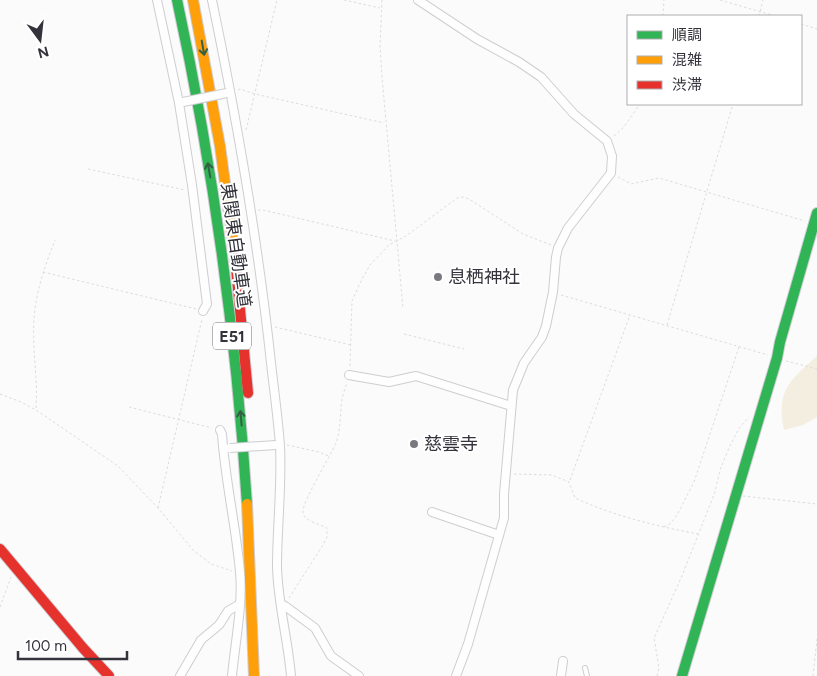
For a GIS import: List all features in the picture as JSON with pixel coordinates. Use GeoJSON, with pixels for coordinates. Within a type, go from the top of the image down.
{"type":"FeatureCollection","features":[{"type":"Feature","properties":{"kind":"main road","name":"東関東自動車道"},"geometry":{"type":"LineString","coordinates":[[177,0],[187,44],[214,195],[237,378],[247,503],[254,676],[256,569],[247,377],[227,194],[213,103],[193,0]]}},
{"type":"Feature","properties":{"kind":"main road"},"geometry":{"type":"LineString","coordinates":[[682,676],[777,358],[817,213]]}},
{"type":"Feature","properties":{"kind":"main road"},"geometry":{"type":"LineString","coordinates":[[0,549],[109,676]]}},
{"type":"Feature","properties":{"kind":"street"},"geometry":{"type":"LineString","coordinates":[[156,0],[181,102],[207,304],[203,310]]}},
{"type":"Feature","properties":{"kind":"street"},"geometry":{"type":"LineString","coordinates":[[212,0],[229,93],[240,136],[267,328],[280,466],[277,567],[291,676]]}},
{"type":"Feature","properties":{"kind":"street"},"geometry":{"type":"LineString","coordinates":[[418,0],[477,39],[519,62],[541,77],[574,114],[607,141],[612,156],[611,172],[568,228],[558,248],[553,292],[546,326],[542,337],[524,363],[512,390],[505,474],[504,518],[468,644],[456,676]]}},
{"type":"Feature","properties":{"kind":"street"},"geometry":{"type":"LineString","coordinates":[[181,102],[229,93]]}},
{"type":"Feature","properties":{"kind":"street"},"geometry":{"type":"LineString","coordinates":[[349,375],[389,382],[416,376],[511,406]]}},
{"type":"Feature","properties":{"kind":"street"},"geometry":{"type":"LineString","coordinates":[[220,430],[227,448],[240,572],[240,604],[232,676]]}},
{"type":"Feature","properties":{"kind":"street"},"geometry":{"type":"LineString","coordinates":[[227,448],[278,445]]}},
{"type":"Feature","properties":{"kind":"street"},"geometry":{"type":"LineString","coordinates":[[432,512],[499,536]]}},
{"type":"Feature","properties":{"kind":"street"},"geometry":{"type":"LineString","coordinates":[[180,676],[202,640],[219,625],[228,611],[240,604]]}},
{"type":"Feature","properties":{"kind":"street"},"geometry":{"type":"LineString","coordinates":[[283,605],[315,628],[331,656],[359,676]]}},
{"type":"Feature","properties":{"kind":"street"},"geometry":{"type":"LineString","coordinates":[[561,676],[563,660]]}},
{"type":"Feature","properties":{"kind":"lane"},"geometry":{"type":"LineString","coordinates":[[586,668],[587,676]]}},
{"type":"Feature","properties":{"kind":"path"},"geometry":{"type":"LineString","coordinates":[[240,136],[247,129],[278,0]]}},
{"type":"Feature","properties":{"kind":"path"},"geometry":{"type":"LineString","coordinates":[[344,0],[380,9]]}},
{"type":"Feature","properties":{"kind":"path"},"geometry":{"type":"LineString","coordinates":[[382,0],[380,9],[380,54],[403,308]]}},
{"type":"Feature","properties":{"kind":"path"},"geometry":{"type":"LineString","coordinates":[[663,15],[664,0]]}},
{"type":"Feature","properties":{"kind":"path"},"geometry":{"type":"LineString","coordinates":[[720,0],[771,15]]}},
{"type":"Feature","properties":{"kind":"path"},"geometry":{"type":"LineString","coordinates":[[759,15],[763,0]]}},
{"type":"Feature","properties":{"kind":"path"},"geometry":{"type":"LineString","coordinates":[[802,24],[817,29]]}},
{"type":"Feature","properties":{"kind":"path"},"geometry":{"type":"LineString","coordinates":[[229,93],[240,89],[385,123]]}},
{"type":"Feature","properties":{"kind":"path"},"geometry":{"type":"LineString","coordinates":[[607,141],[624,128],[639,105]]}},
{"type":"Feature","properties":{"kind":"path"},"geometry":{"type":"LineString","coordinates":[[667,325],[733,105]]}},
{"type":"Feature","properties":{"kind":"path"},"geometry":{"type":"LineString","coordinates":[[88,169],[193,192]]}},
{"type":"Feature","properties":{"kind":"path"},"geometry":{"type":"LineString","coordinates":[[611,172],[628,184],[659,178],[814,224]]}},
{"type":"Feature","properties":{"kind":"path"},"geometry":{"type":"LineString","coordinates":[[283,605],[324,545],[327,537],[327,528],[305,518],[302,513],[306,499],[322,472],[339,435],[341,402],[349,375],[352,345],[352,302],[362,279],[380,253],[458,198],[463,197],[523,234],[558,248]]}},
{"type":"Feature","properties":{"kind":"path"},"geometry":{"type":"LineString","coordinates":[[252,211],[263,210],[396,241]]}},
{"type":"Feature","properties":{"kind":"path"},"geometry":{"type":"LineString","coordinates":[[36,410],[37,385],[34,320],[43,272],[55,240]]}},
{"type":"Feature","properties":{"kind":"path"},"geometry":{"type":"LineString","coordinates":[[43,272],[203,310],[158,508]]}},
{"type":"Feature","properties":{"kind":"path"},"geometry":{"type":"LineString","coordinates":[[553,292],[817,370]]}},
{"type":"Feature","properties":{"kind":"path"},"geometry":{"type":"LineString","coordinates":[[630,314],[569,482],[576,498],[587,503],[645,523],[698,534]]}},
{"type":"Feature","properties":{"kind":"path"},"geometry":{"type":"LineString","coordinates":[[267,328],[276,327],[352,345]]}},
{"type":"Feature","properties":{"kind":"path"},"geometry":{"type":"LineString","coordinates":[[404,334],[464,349]]}},
{"type":"Feature","properties":{"kind":"path"},"geometry":{"type":"LineString","coordinates":[[664,527],[671,523],[677,515],[694,482],[739,346]]}},
{"type":"Feature","properties":{"kind":"path"},"geometry":{"type":"LineString","coordinates":[[0,394],[36,410],[118,466],[158,508],[193,550],[203,558],[222,568],[240,572]]}},
{"type":"Feature","properties":{"kind":"path"},"geometry":{"type":"LineString","coordinates":[[129,407],[220,430]]}},
{"type":"Feature","properties":{"kind":"path"},"geometry":{"type":"LineString","coordinates":[[657,676],[659,668],[654,638],[682,576],[714,492],[720,470],[739,428],[746,420],[760,410]]}},
{"type":"Feature","properties":{"kind":"path"},"geometry":{"type":"LineString","coordinates":[[278,445],[289,445],[329,456]]}},
{"type":"Feature","properties":{"kind":"path"},"geometry":{"type":"LineString","coordinates":[[505,474],[552,475],[569,482]]}},
{"type":"Feature","properties":{"kind":"path"},"geometry":{"type":"LineString","coordinates":[[735,495],[817,504]]}},
{"type":"Feature","properties":{"kind":"path"},"geometry":{"type":"LineString","coordinates":[[0,607],[15,567]]}},
{"type":"Feature","properties":{"kind":"path"},"geometry":{"type":"LineString","coordinates":[[813,676],[817,639]]}},
{"type":"Feature","properties":{"kind":"shaded area"},"geometry":{"type":"Polygon","coordinates":[[[817,356],[817,417],[803,425],[784,430],[782,406],[787,388],[792,380],[817,356]]]}},
{"type":"Feature","properties":{"kind":"traffic: fast"},"geometry":{"type":"LineString","coordinates":[[177,0],[202,125],[230,314],[247,504]]}},
{"type":"Feature","properties":{"kind":"traffic: fast"},"geometry":{"type":"LineString","coordinates":[[682,676],[777,358],[817,213]]}},
{"type":"Feature","properties":{"kind":"traffic: slow"},"geometry":{"type":"LineString","coordinates":[[193,0],[220,146],[235,257]]}},
{"type":"Feature","properties":{"kind":"traffic: slow"},"geometry":{"type":"LineString","coordinates":[[247,504],[254,676]]}},
{"type":"Feature","properties":{"kind":"traffic: jam"},"geometry":{"type":"LineString","coordinates":[[235,257],[248,393]]}},
{"type":"Feature","properties":{"kind":"traffic: jam"},"geometry":{"type":"LineString","coordinates":[[0,549],[109,676]]}},
{"type":"Feature","properties":{"kind":"place","name":"息栖神社"},"geometry":{"type":"Point","coordinates":[438,277]}},
{"type":"Feature","properties":{"kind":"place","name":"慈雲寺"},"geometry":{"type":"Point","coordinates":[414,444]}}]}
